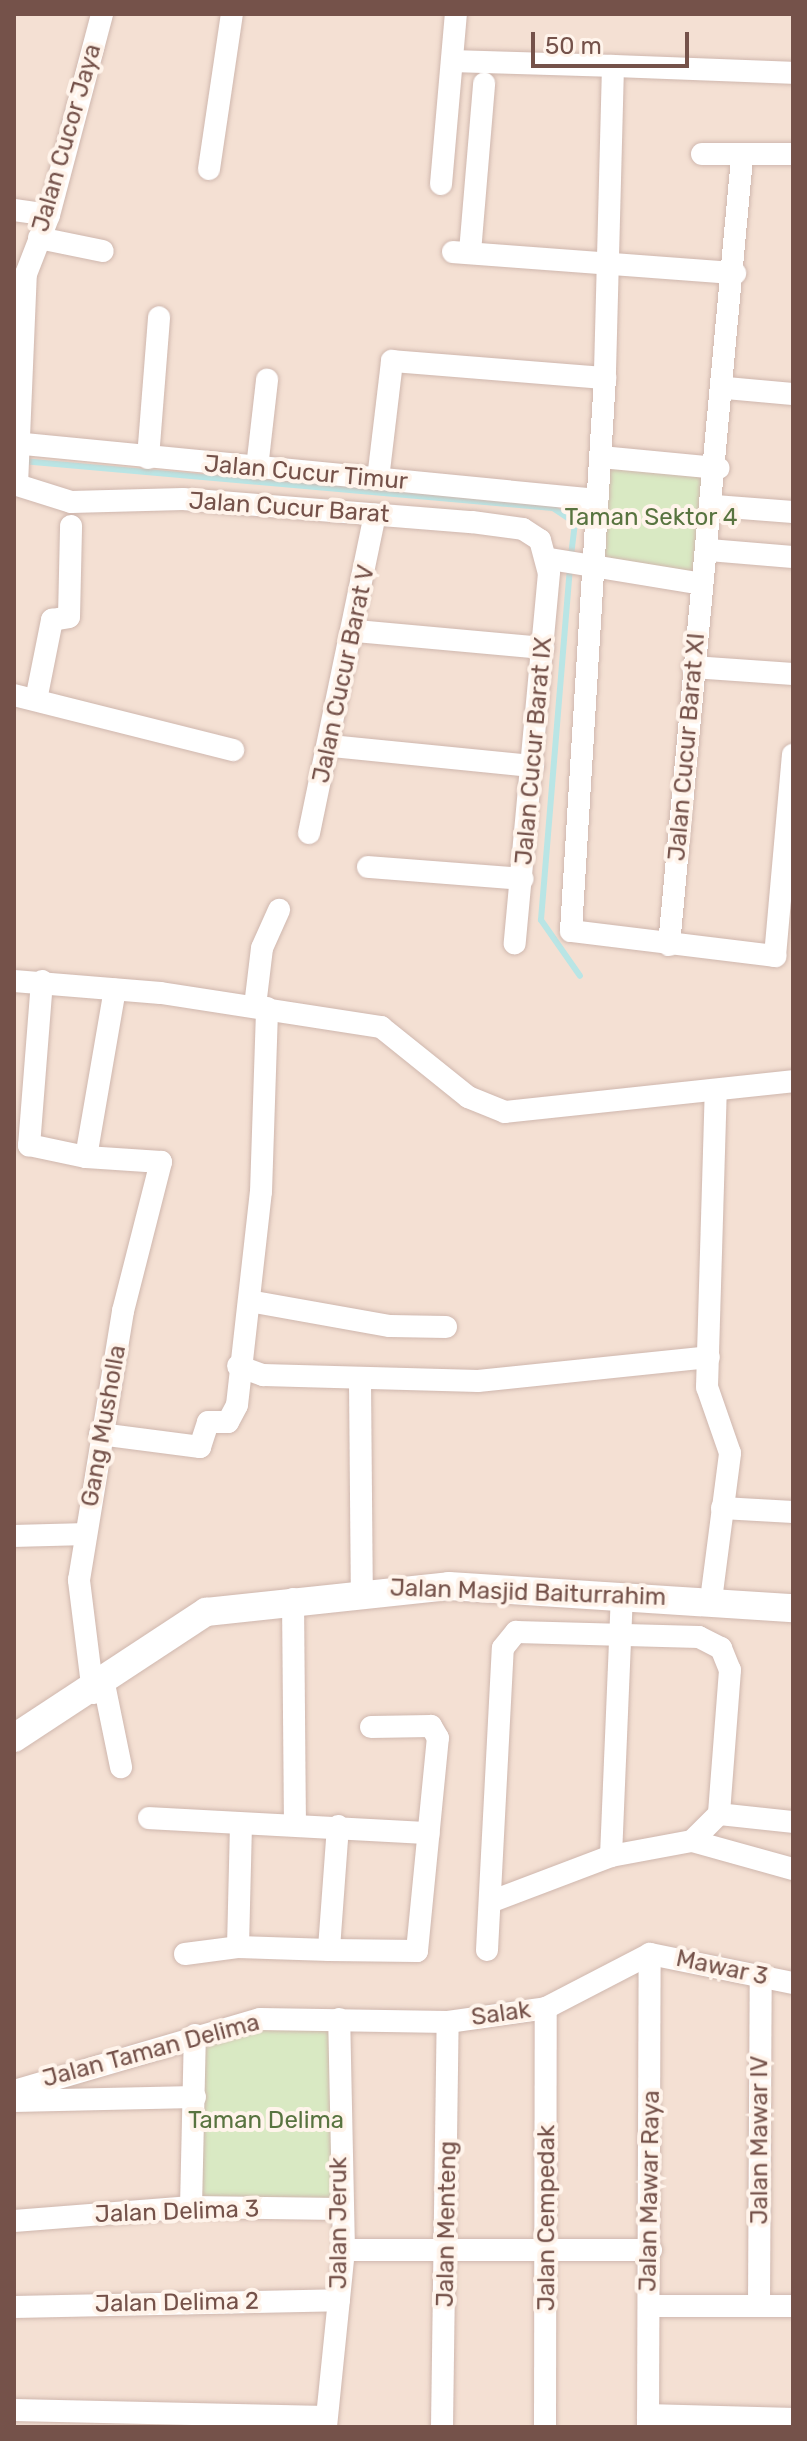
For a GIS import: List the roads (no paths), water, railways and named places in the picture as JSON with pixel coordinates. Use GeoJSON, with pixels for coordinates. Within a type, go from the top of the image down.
{"type":"FeatureCollection","features":[{"type":"Feature","properties":{"kind":"street","name":"Jalan Cucor Jaya"},"geometry":{"type":"LineString","coordinates":[[16,483],[26,274],[49,215],[102,14]]}},
{"type":"Feature","properties":{"kind":"street"},"geometry":{"type":"LineString","coordinates":[[209,169],[232,14]]}},
{"type":"Feature","properties":{"kind":"street"},"geometry":{"type":"LineString","coordinates":[[441,184],[456,14]]}},
{"type":"Feature","properties":{"kind":"street"},"geometry":{"type":"LineString","coordinates":[[454,61],[793,73]]}},
{"type":"Feature","properties":{"kind":"street"},"geometry":{"type":"LineString","coordinates":[[613,66],[601,457],[587,564],[567,922],[578,935],[771,958],[793,755]]}},
{"type":"Feature","properties":{"kind":"street"},"geometry":{"type":"LineString","coordinates":[[484,84],[462,252],[606,268],[735,273]]}},
{"type":"Feature","properties":{"kind":"street"},"geometry":{"type":"LineString","coordinates":[[702,154],[742,158],[793,154]]}},
{"type":"Feature","properties":{"kind":"street","name":"Jalan Cucur Barat XI"},"geometry":{"type":"LineString","coordinates":[[669,945],[693,667],[715,506],[726,388],[742,158]]}},
{"type":"Feature","properties":{"kind":"street"},"geometry":{"type":"LineString","coordinates":[[14,210],[49,215]]}},
{"type":"Feature","properties":{"kind":"street"},"geometry":{"type":"LineString","coordinates":[[39,238],[103,251]]}},
{"type":"Feature","properties":{"kind":"street"},"geometry":{"type":"LineString","coordinates":[[148,458],[159,317]]}},
{"type":"Feature","properties":{"kind":"street"},"geometry":{"type":"LineString","coordinates":[[378,479],[392,361],[605,378]]}},
{"type":"Feature","properties":{"kind":"street"},"geometry":{"type":"LineString","coordinates":[[257,468],[267,380]]}},
{"type":"Feature","properties":{"kind":"street"},"geometry":{"type":"LineString","coordinates":[[726,388],[793,394]]}},
{"type":"Feature","properties":{"kind":"street","name":"Jalan Cucur Timur"},"geometry":{"type":"LineString","coordinates":[[18,446],[597,500]]}},
{"type":"Feature","properties":{"kind":"street"},"geometry":{"type":"LineString","coordinates":[[601,457],[718,468]]}},
{"type":"Feature","properties":{"kind":"street","name":"Jalan Cucur Barat"},"geometry":{"type":"LineString","coordinates":[[16,483],[71,502],[183,499],[523,529],[543,543],[552,560]]}},
{"type":"Feature","properties":{"kind":"street"},"geometry":{"type":"LineString","coordinates":[[715,506],[793,512]]}},
{"type":"Feature","properties":{"kind":"street","name":"Jalan Cucur Barat V"},"geometry":{"type":"LineString","coordinates":[[309,833],[356,631],[375,515]]}},
{"type":"Feature","properties":{"kind":"street"},"geometry":{"type":"LineString","coordinates":[[71,526],[69,617],[52,620],[25,697],[233,750]]}},
{"type":"Feature","properties":{"kind":"street"},"geometry":{"type":"LineString","coordinates":[[709,550],[793,557]]}},
{"type":"Feature","properties":{"kind":"street"},"geometry":{"type":"LineString","coordinates":[[552,560],[702,584]]}},
{"type":"Feature","properties":{"kind":"street","name":"Jalan Cucur Barat IX"},"geometry":{"type":"LineString","coordinates":[[515,943],[552,560]]}},
{"type":"Feature","properties":{"kind":"street"},"geometry":{"type":"LineString","coordinates":[[356,631],[543,648]]}},
{"type":"Feature","properties":{"kind":"street"},"geometry":{"type":"LineString","coordinates":[[693,667],[793,674]]}},
{"type":"Feature","properties":{"kind":"street"},"geometry":{"type":"LineString","coordinates":[[331,746],[533,766]]}},
{"type":"Feature","properties":{"kind":"street"},"geometry":{"type":"LineString","coordinates":[[368,867],[523,879]]}},
{"type":"Feature","properties":{"kind":"street"},"geometry":{"type":"LineString","coordinates":[[100,1434],[200,1447],[208,1422],[228,1422],[234,1412],[261,1192],[262,948],[279,910]]}},
{"type":"Feature","properties":{"kind":"street"},"geometry":{"type":"LineString","coordinates":[[14,981],[42,981],[261,1007],[381,1027],[468,1097],[505,1112],[793,1081]]}},
{"type":"Feature","properties":{"kind":"street"},"geometry":{"type":"LineString","coordinates":[[42,981],[29,1145],[86,1157],[115,989]]}},
{"type":"Feature","properties":{"kind":"street"},"geometry":{"type":"LineString","coordinates":[[711,1600],[730,1448],[708,1397],[716,1091]]}},
{"type":"Feature","properties":{"kind":"street","name":"Gang Musholla"},"geometry":{"type":"LineString","coordinates":[[86,1157],[161,1162],[100,1434],[79,1613],[121,1767]]}},
{"type":"Feature","properties":{"kind":"street"},"geometry":{"type":"LineString","coordinates":[[249,1301],[390,1326],[446,1327]]}},
{"type":"Feature","properties":{"kind":"street"},"geometry":{"type":"LineString","coordinates":[[238,1366],[263,1375],[360,1381],[478,1381],[709,1357]]}},
{"type":"Feature","properties":{"kind":"street"},"geometry":{"type":"LineString","coordinates":[[360,1381],[362,1591]]}},
{"type":"Feature","properties":{"kind":"street"},"geometry":{"type":"LineString","coordinates":[[722,1508],[793,1512]]}},
{"type":"Feature","properties":{"kind":"street"},"geometry":{"type":"LineString","coordinates":[[14,1536],[86,1534]]}},
{"type":"Feature","properties":{"kind":"street","name":"Jalan Masjid Baiturrahim"},"geometry":{"type":"LineString","coordinates":[[14,1738],[98,1689],[199,1614],[362,1591],[449,1586],[711,1600],[793,1608]]}},
{"type":"Feature","properties":{"kind":"street"},"geometry":{"type":"LineString","coordinates":[[611,1856],[617,1636],[622,1595]]}},
{"type":"Feature","properties":{"kind":"street"},"geometry":{"type":"LineString","coordinates":[[293,1599],[295,1825]]}},
{"type":"Feature","properties":{"kind":"street"},"geometry":{"type":"LineString","coordinates":[[487,1950],[504,1644],[525,1630],[617,1636],[705,1637],[724,1652],[730,1670],[719,1814],[692,1841]]}},
{"type":"Feature","properties":{"kind":"street"},"geometry":{"type":"LineString","coordinates":[[185,1954],[238,1947],[417,1951],[436,1730],[371,1727]]}},
{"type":"Feature","properties":{"kind":"street"},"geometry":{"type":"LineString","coordinates":[[719,1814],[793,1822]]}},
{"type":"Feature","properties":{"kind":"street"},"geometry":{"type":"LineString","coordinates":[[149,1818],[429,1833]]}},
{"type":"Feature","properties":{"kind":"street"},"geometry":{"type":"LineString","coordinates":[[238,1947],[241,1824]]}},
{"type":"Feature","properties":{"kind":"street"},"geometry":{"type":"LineString","coordinates":[[329,1950],[338,1826]]}},
{"type":"Feature","properties":{"kind":"street"},"geometry":{"type":"LineString","coordinates":[[490,1902],[611,1856],[692,1841],[793,1869]]}},
{"type":"Feature","properties":{"kind":"street","name":"Mawar 3"},"geometry":{"type":"LineString","coordinates":[[650,1954],[793,1983]]}},
{"type":"Feature","properties":{"kind":"street","name":"Salak"},"geometry":{"type":"LineString","coordinates":[[339,2019],[448,2022],[546,2008],[650,1954]]}},
{"type":"Feature","properties":{"kind":"street","name":"Jalan Mawar Raya"},"geometry":{"type":"LineString","coordinates":[[648,2421],[650,1954]]}},
{"type":"Feature","properties":{"kind":"street","name":"Jalan Mawar IV"},"geometry":{"type":"LineString","coordinates":[[759,2306],[761,1975]]}},
{"type":"Feature","properties":{"kind":"street","name":"Jalan Cempedak"},"geometry":{"type":"LineString","coordinates":[[545,2427],[549,2250],[546,2008]]}},
{"type":"Feature","properties":{"kind":"street","name":"Jalan Taman Delima"},"geometry":{"type":"LineString","coordinates":[[14,2091],[195,2035],[260,2019],[339,2019]]}},
{"type":"Feature","properties":{"kind":"street","name":"Jalan Jeruk"},"geometry":{"type":"LineString","coordinates":[[326,2422],[344,2250],[340,2209],[339,2019]]}},
{"type":"Feature","properties":{"kind":"street","name":"Jalan Menteng"},"geometry":{"type":"LineString","coordinates":[[442,2427],[448,2022]]}},
{"type":"Feature","properties":{"kind":"street"},"geometry":{"type":"LineString","coordinates":[[191,2207],[195,2035]]}},
{"type":"Feature","properties":{"kind":"street"},"geometry":{"type":"LineString","coordinates":[[14,2101],[195,2097]]}},
{"type":"Feature","properties":{"kind":"street","name":"Jalan Delima 3"},"geometry":{"type":"LineString","coordinates":[[14,2221],[191,2207],[340,2209]]}},
{"type":"Feature","properties":{"kind":"street"},"geometry":{"type":"LineString","coordinates":[[344,2250],[651,2250]]}},
{"type":"Feature","properties":{"kind":"street","name":"Jalan Delima 2"},"geometry":{"type":"LineString","coordinates":[[14,2307],[339,2300]]}},
{"type":"Feature","properties":{"kind":"street"},"geometry":{"type":"LineString","coordinates":[[649,2306],[793,2306]]}},
{"type":"Feature","properties":{"kind":"street"},"geometry":{"type":"LineString","coordinates":[[14,2410],[326,2422]]}},
{"type":"Feature","properties":{"kind":"street"},"geometry":{"type":"LineString","coordinates":[[648,2421],[793,2419]]}},
{"type":"Feature","properties":{"kind":"waterway"},"geometry":{"type":"LineString","coordinates":[[22,461],[553,508],[575,523],[571,556]]}},
{"type":"Feature","properties":{"kind":"waterway"},"geometry":{"type":"LineString","coordinates":[[570,567],[541,920],[580,976]]}},
{"type":"Feature","properties":{"kind":"park label","name":"Taman Sektor 4"},"geometry":{"type":"Point","coordinates":[651,518]}},
{"type":"Feature","properties":{"kind":"park label","name":"Taman Delima"},"geometry":{"type":"Point","coordinates":[266,2121]}}]}
